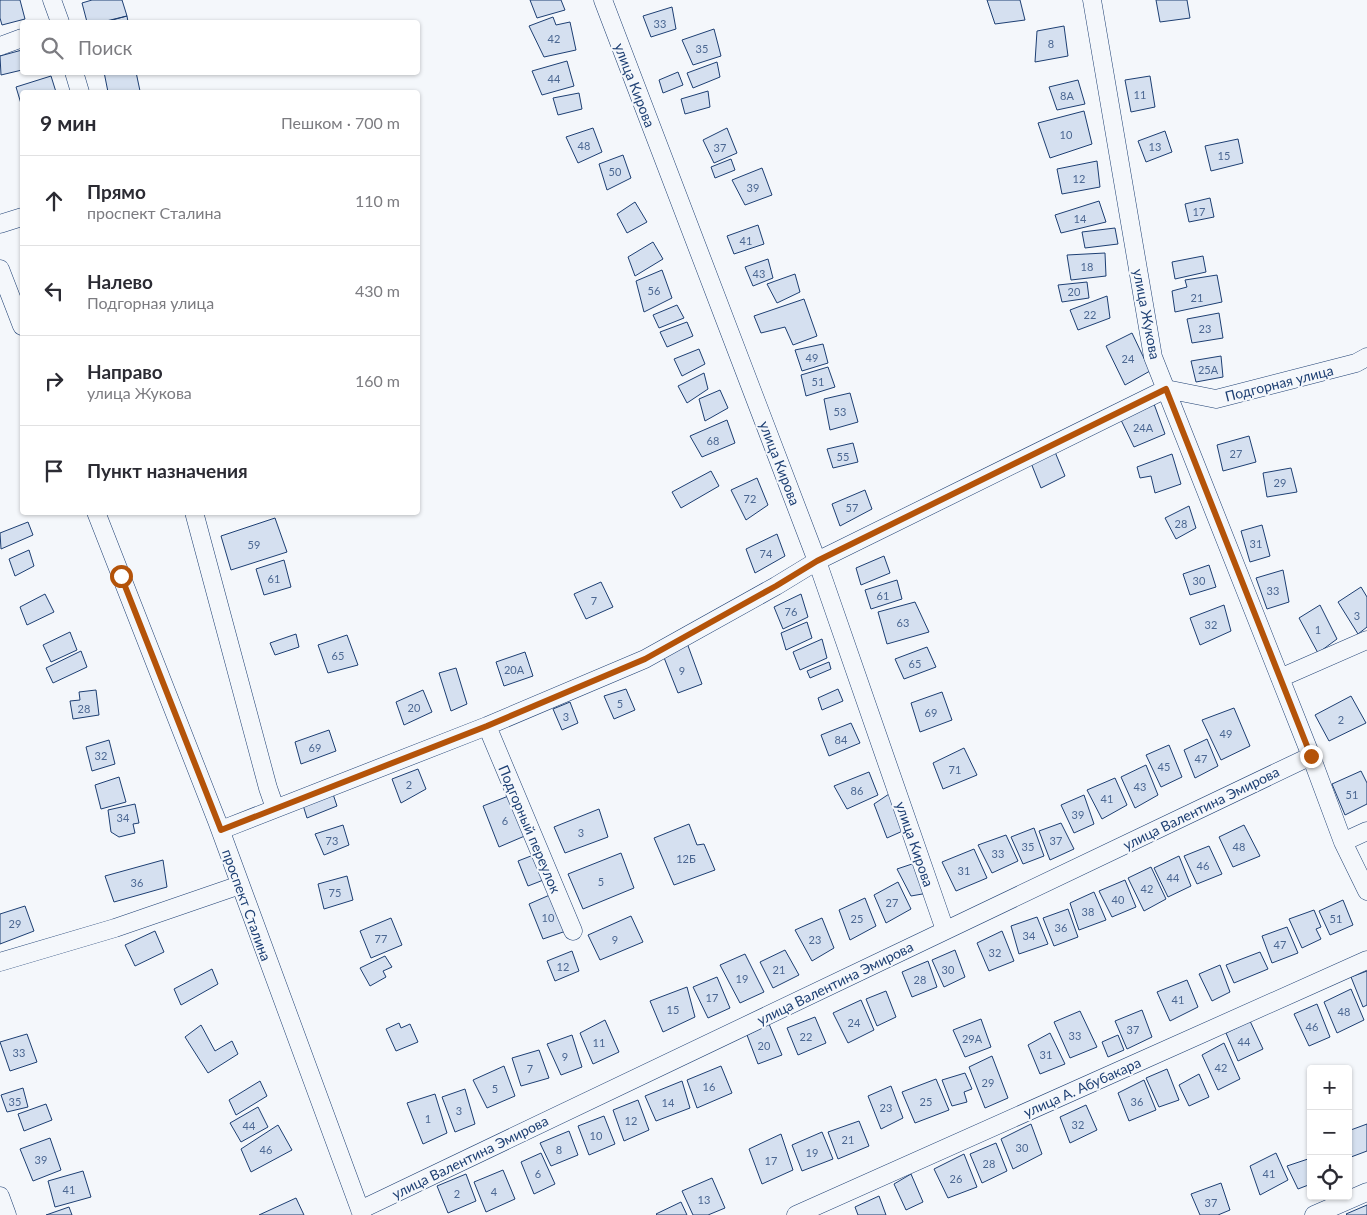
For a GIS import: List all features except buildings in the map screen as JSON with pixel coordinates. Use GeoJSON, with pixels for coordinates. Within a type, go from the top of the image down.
{"type":"FeatureCollection","features":[{"type":"Feature","properties":{"kind":"street"},"geometry":{"type":"LineString","coordinates":[[52,0],[59,20]]}},
{"type":"Feature","properties":{"kind":"street","name":"улица Кирова"},"geometry":{"type":"LineString","coordinates":[[603,0],[817,561],[945,930]]}},
{"type":"Feature","properties":{"kind":"street","name":"улица Жукова"},"geometry":{"type":"LineString","coordinates":[[1092,0],[1153,357],[1311,756],[1342,842],[1367,891]]}},
{"type":"Feature","properties":{"kind":"street"},"geometry":{"type":"LineString","coordinates":[[0,46],[20,39]]}},
{"type":"Feature","properties":{"kind":"street"},"geometry":{"type":"LineString","coordinates":[[75,75],[79,90]]}},
{"type":"Feature","properties":{"kind":"street"},"geometry":{"type":"LineString","coordinates":[[0,224],[20,218]]}},
{"type":"Feature","properties":{"kind":"street"},"geometry":{"type":"LineString","coordinates":[[0,268],[20,321]]}},
{"type":"Feature","properties":{"kind":"street","name":"Подгорная улица"},"geometry":{"type":"LineString","coordinates":[[1166,389],[1216,399],[1356,363],[1367,357]]}},
{"type":"Feature","properties":{"kind":"street"},"geometry":{"type":"LineString","coordinates":[[217,820],[221,830],[487,726],[645,659],[817,561],[1166,389]]}},
{"type":"Feature","properties":{"kind":"street","name":"проспект Сталина"},"geometry":{"type":"LineString","coordinates":[[97,515],[217,820],[361,1212]]}},
{"type":"Feature","properties":{"kind":"street"},"geometry":{"type":"LineString","coordinates":[[195,515],[265,779],[275,808]]}},
{"type":"Feature","properties":{"kind":"street"},"geometry":{"type":"LineString","coordinates":[[1280,678],[1367,640]]}},
{"type":"Feature","properties":{"kind":"street","name":"Подгорный переулок"},"geometry":{"type":"LineString","coordinates":[[487,726],[573,931]]}},
{"type":"Feature","properties":{"kind":"street","name":"улица Валентина Эмирова"},"geometry":{"type":"LineString","coordinates":[[361,1212],[945,930],[1311,756]]}},
{"type":"Feature","properties":{"kind":"street"},"geometry":{"type":"LineString","coordinates":[[1342,842],[1367,831]]}},
{"type":"Feature","properties":{"kind":"street"},"geometry":{"type":"LineString","coordinates":[[0,962],[115,928],[240,885]]}},
{"type":"Feature","properties":{"kind":"street","name":"улица А. Абубакара"},"geometry":{"type":"LineString","coordinates":[[796,1215],[1367,960]]}},
{"type":"Feature","properties":{"kind":"street"},"geometry":{"type":"LineString","coordinates":[[1314,1215],[1367,1192]]}},
{"type":"Feature","properties":{"kind":"street"},"geometry":{"type":"LineString","coordinates":[[0,1196],[7,1215]]}},
{"type":"Feature","properties":{"kind":"route"},"geometry":{"type":"LineString","coordinates":[[121,576],[221,830],[487,726],[645,659],[817,561],[1166,389],[1311,756]]}}]}
